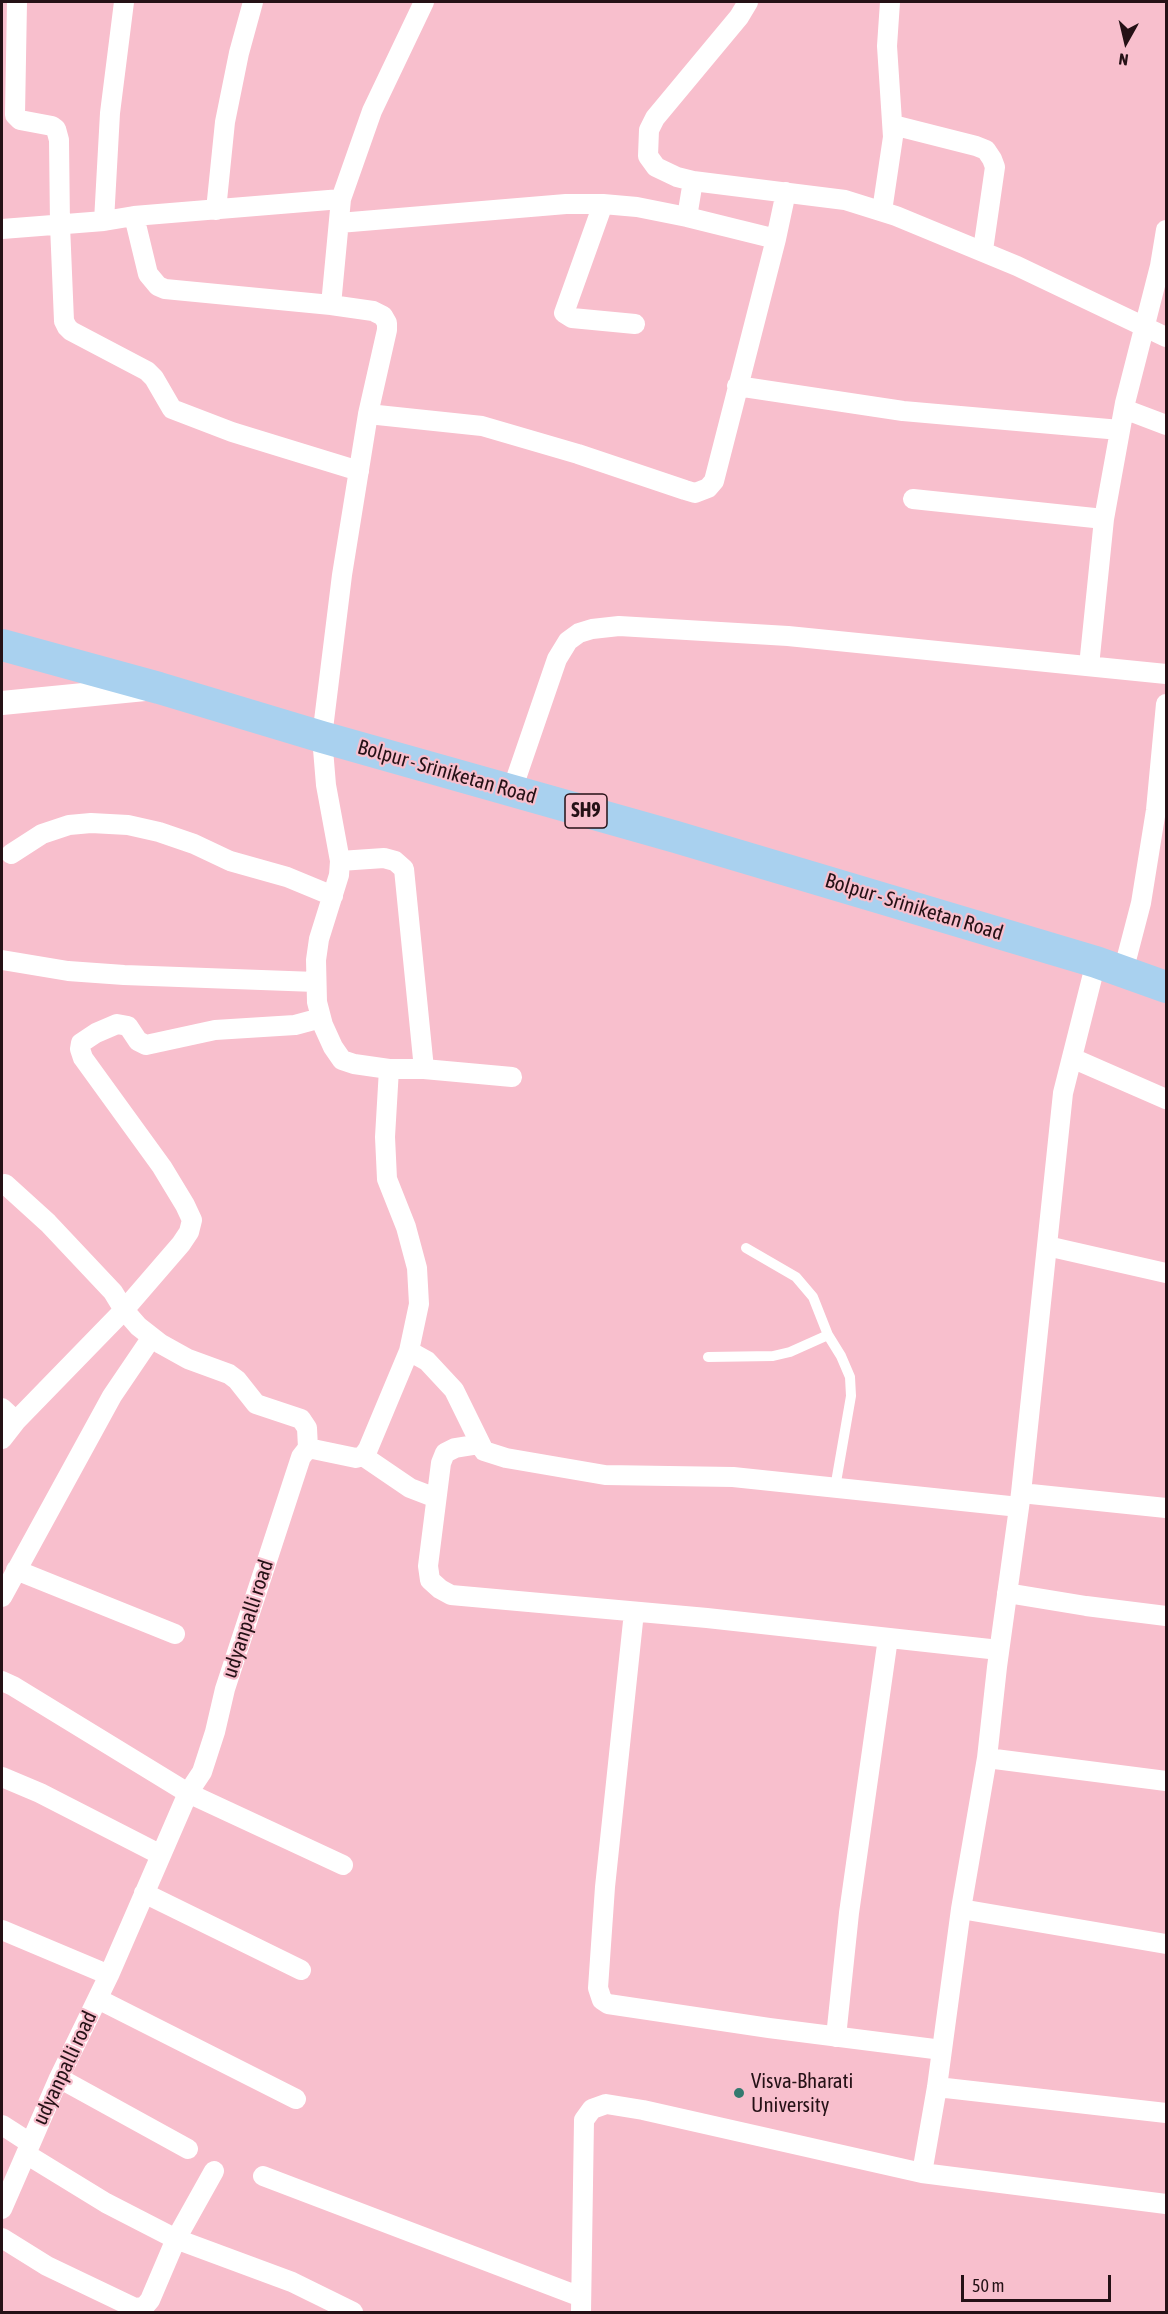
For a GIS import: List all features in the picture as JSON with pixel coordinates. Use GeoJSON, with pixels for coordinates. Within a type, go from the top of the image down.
{"type":"FeatureCollection","features":[{"type":"Feature","properties":{"kind":"main road","name":"Bolpur - Sriniketan Road"},"geometry":{"type":"LineString","coordinates":[[2,645],[512,790],[1110,967],[1167,987]]}},
{"type":"Feature","properties":{"kind":"street"},"geometry":{"type":"LineString","coordinates":[[16,2],[14,110],[20,120],[52,126],[58,133],[64,321],[70,331],[147,371],[154,378],[172,408],[232,432],[359,471]]}},
{"type":"Feature","properties":{"kind":"street"},"geometry":{"type":"LineString","coordinates":[[104,221],[110,113],[124,2]]}},
{"type":"Feature","properties":{"kind":"street"},"geometry":{"type":"LineString","coordinates":[[216,210],[225,122],[239,53],[253,2]]}},
{"type":"Feature","properties":{"kind":"street"},"geometry":{"type":"LineString","coordinates":[[332,305],[340,211],[372,111],[424,2]]}},
{"type":"Feature","properties":{"kind":"street"},"geometry":{"type":"LineString","coordinates":[[748,2],[739,17],[655,118],[649,130],[648,156],[656,167],[676,177],[693,181],[845,200],[882,211],[982,250],[1167,337]]}},
{"type":"Feature","properties":{"kind":"street"},"geometry":{"type":"LineString","coordinates":[[882,211],[893,125],[887,46],[890,2]]}},
{"type":"Feature","properties":{"kind":"street"},"geometry":{"type":"LineString","coordinates":[[893,125],[986,150],[995,167],[982,250]]}},
{"type":"Feature","properties":{"kind":"street"},"geometry":{"type":"LineString","coordinates":[[687,217],[693,181]]}},
{"type":"Feature","properties":{"kind":"street"},"geometry":{"type":"LineString","coordinates":[[368,414],[482,426],[695,492],[708,488],[714,481],[786,192]]}},
{"type":"Feature","properties":{"kind":"street"},"geometry":{"type":"LineString","coordinates":[[2,229],[216,210],[340,211],[603,204],[637,207],[687,217],[776,239]]}},
{"type":"Feature","properties":{"kind":"street"},"geometry":{"type":"LineString","coordinates":[[603,204],[564,313],[572,318],[635,324]]}},
{"type":"Feature","properties":{"kind":"street"},"geometry":{"type":"LineString","coordinates":[[134,216],[148,274],[151,280],[165,289],[373,311],[383,316],[387,323],[368,414],[342,575],[322,737],[326,785],[340,861],[339,875],[316,960],[317,1002],[333,1047],[342,1060],[389,1069],[424,1068],[512,1077]]}},
{"type":"Feature","properties":{"kind":"street"},"geometry":{"type":"LineString","coordinates":[[1089,666],[1104,519],[1124,409],[1143,327],[1163,267],[1167,230]]}},
{"type":"Feature","properties":{"kind":"street"},"geometry":{"type":"LineString","coordinates":[[737,386],[903,411],[1120,430]]}},
{"type":"Feature","properties":{"kind":"street"},"geometry":{"type":"LineString","coordinates":[[1124,409],[1167,425]]}},
{"type":"Feature","properties":{"kind":"street"},"geometry":{"type":"LineString","coordinates":[[913,499],[1104,519]]}},
{"type":"Feature","properties":{"kind":"street"},"geometry":{"type":"LineString","coordinates":[[512,790],[557,659],[568,641],[579,633],[592,629],[619,626],[788,636],[1167,674]]}},
{"type":"Feature","properties":{"kind":"street"},"geometry":{"type":"LineString","coordinates":[[2,703],[159,688]]}},
{"type":"Feature","properties":{"kind":"street"},"geometry":{"type":"LineString","coordinates":[[922,2173],[937,2086],[961,1909],[987,1758],[1020,1500],[1063,1093],[1072,1058],[1110,967],[1141,903],[1155,810],[1167,704]]}},
{"type":"Feature","properties":{"kind":"street"},"geometry":{"type":"LineString","coordinates":[[11,854],[42,834],[69,825],[91,823],[128,825],[168,835],[230,861],[287,877],[333,896]]}},
{"type":"Feature","properties":{"kind":"street"},"geometry":{"type":"LineString","coordinates":[[340,861],[384,858],[395,861],[404,869],[424,1068]]}},
{"type":"Feature","properties":{"kind":"street"},"geometry":{"type":"LineString","coordinates":[[2,960],[68,971],[124,975],[316,982]]}},
{"type":"Feature","properties":{"kind":"street"},"geometry":{"type":"LineString","coordinates":[[2,1439],[9,1415],[124,1310],[182,1244],[189,1232],[192,1220],[162,1167],[83,1058],[81,1043],[117,1024],[128,1026],[138,1041],[146,1045],[215,1030],[295,1024],[321,1018]]}},
{"type":"Feature","properties":{"kind":"street"},"geometry":{"type":"LineString","coordinates":[[1072,1058],[1167,1099]]}},
{"type":"Feature","properties":{"kind":"street"},"geometry":{"type":"LineString","coordinates":[[3,1186],[48,1223],[113,1292],[124,1310],[138,1326],[152,1337],[188,1359],[229,1374],[237,1380],[256,1404],[301,1419],[308,1428],[308,1448],[356,1458],[363,1456],[409,1351],[419,1304],[417,1268],[406,1227],[387,1179],[389,1069]]}},
{"type":"Feature","properties":{"kind":"street"},"geometry":{"type":"LineString","coordinates":[[1047,1246],[1167,1273]]}},
{"type":"Feature","properties":{"kind":"street"},"geometry":{"type":"LineString","coordinates":[[2,1597],[112,1396],[152,1337]]}},
{"type":"Feature","properties":{"kind":"street"},"geometry":{"type":"LineString","coordinates":[[409,1351],[427,1361],[454,1390],[484,1451],[506,1458],[605,1475],[733,1477],[835,1488],[1167,1508]]}},
{"type":"Feature","properties":{"kind":"street"},"geometry":{"type":"LineString","coordinates":[[480,1444],[454,1448],[445,1453],[436,1498],[428,1566],[430,1580],[451,1595],[999,1650]]}},
{"type":"Feature","properties":{"kind":"street","name":"udyanpalli road"},"geometry":{"type":"LineString","coordinates":[[2,2209],[59,2078],[98,2000],[188,1792],[202,1772],[239,1645],[302,1457],[308,1448]]}},
{"type":"Feature","properties":{"kind":"street"},"geometry":{"type":"LineString","coordinates":[[363,1456],[410,1488],[436,1498]]}},
{"type":"Feature","properties":{"kind":"street"},"geometry":{"type":"LineString","coordinates":[[16,1570],[175,1634]]}},
{"type":"Feature","properties":{"kind":"street"},"geometry":{"type":"LineString","coordinates":[[1007,1593],[1167,1616]]}},
{"type":"Feature","properties":{"kind":"street"},"geometry":{"type":"LineString","coordinates":[[634,1612],[605,1887],[598,1988],[602,2000],[608,2004],[942,2050]]}},
{"type":"Feature","properties":{"kind":"street"},"geometry":{"type":"LineString","coordinates":[[836,2037],[849,1913],[888,1638]]}},
{"type":"Feature","properties":{"kind":"street"},"geometry":{"type":"LineString","coordinates":[[2,1681],[188,1792],[343,1865]]}},
{"type":"Feature","properties":{"kind":"street"},"geometry":{"type":"LineString","coordinates":[[987,1758],[1167,1781]]}},
{"type":"Feature","properties":{"kind":"street"},"geometry":{"type":"LineString","coordinates":[[2,1777],[40,1793],[161,1855]]}},
{"type":"Feature","properties":{"kind":"street"},"geometry":{"type":"LineString","coordinates":[[144,1893],[301,1970]]}},
{"type":"Feature","properties":{"kind":"street"},"geometry":{"type":"LineString","coordinates":[[961,1909],[1167,1944]]}},
{"type":"Feature","properties":{"kind":"street"},"geometry":{"type":"LineString","coordinates":[[2,1930],[109,1975]]}},
{"type":"Feature","properties":{"kind":"street"},"geometry":{"type":"LineString","coordinates":[[98,2000],[296,2099]]}},
{"type":"Feature","properties":{"kind":"street"},"geometry":{"type":"LineString","coordinates":[[59,2078],[188,2149]]}},
{"type":"Feature","properties":{"kind":"street"},"geometry":{"type":"LineString","coordinates":[[937,2086],[1167,2113]]}},
{"type":"Feature","properties":{"kind":"street"},"geometry":{"type":"LineString","coordinates":[[263,2176],[581,2305],[584,2120],[592,2109],[606,2104],[642,2110],[922,2173],[1167,2204]]}},
{"type":"Feature","properties":{"kind":"street"},"geometry":{"type":"LineString","coordinates":[[2,2125],[28,2148],[106,2203],[176,2239],[292,2282],[352,2313]]}},
{"type":"Feature","properties":{"kind":"street"},"geometry":{"type":"LineString","coordinates":[[2,2238],[47,2266],[135,2308],[144,2307],[150,2300],[176,2239],[214,2171]]}},
{"type":"Feature","properties":{"kind":"lane"},"geometry":{"type":"LineString","coordinates":[[746,1248],[796,1276],[813,1297],[828,1335],[850,1377],[851,1396],[835,1488]]}},
{"type":"Feature","properties":{"kind":"lane"},"geometry":{"type":"LineString","coordinates":[[708,1357],[773,1356],[790,1352],[828,1335]]}},
{"type":"Feature","properties":{"kind":"place","name":"Visva-Bharati University"},"geometry":{"type":"Point","coordinates":[739,2093]}}]}
